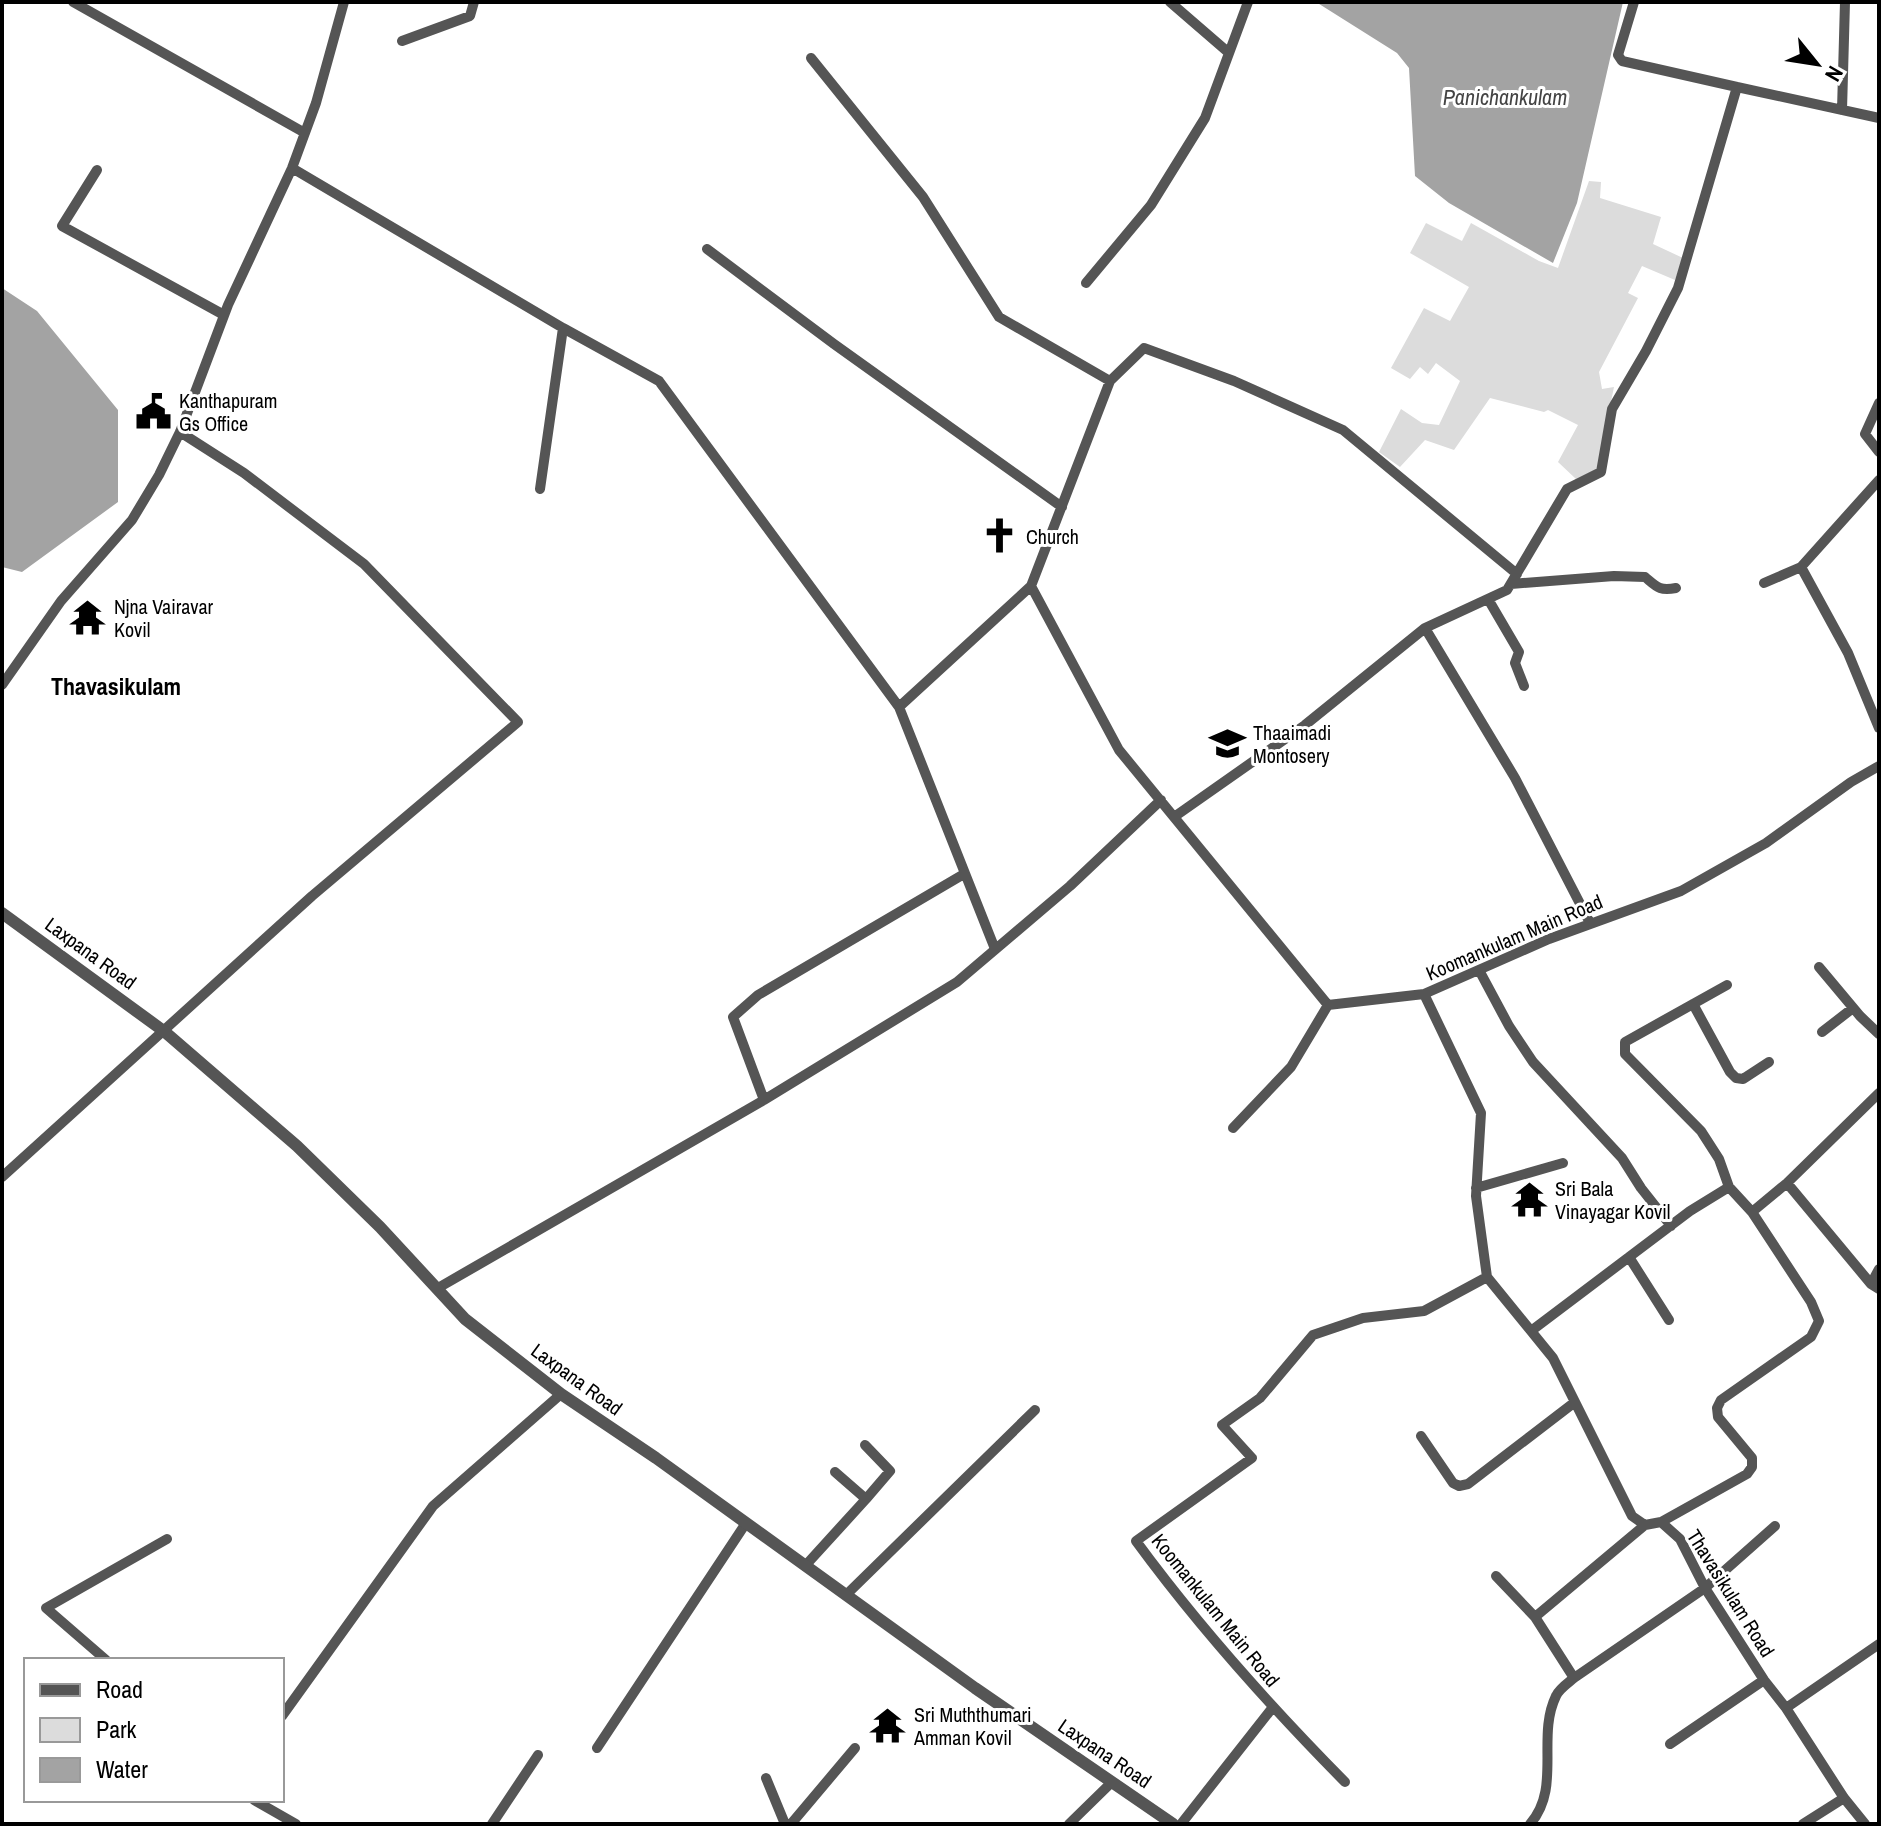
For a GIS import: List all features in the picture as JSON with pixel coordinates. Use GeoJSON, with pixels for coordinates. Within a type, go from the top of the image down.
{"type":"FeatureCollection","features":[{"type":"Feature","properties":{"kind":"street"},"geometry":{"type":"LineString","coordinates":[[73,2],[305,133]]}},
{"type":"Feature","properties":{"kind":"street"},"geometry":{"type":"LineString","coordinates":[[2,685],[61,601],[132,520],[180,432],[224,315],[292,168],[344,2]]}},
{"type":"Feature","properties":{"kind":"street"},"geometry":{"type":"LineString","coordinates":[[402,41],[470,16],[474,2]]}},
{"type":"Feature","properties":{"kind":"street"},"geometry":{"type":"LineString","coordinates":[[1170,2],[1229,53]]}},
{"type":"Feature","properties":{"kind":"street"},"geometry":{"type":"LineString","coordinates":[[1086,283],[1159,193],[1205,118],[1248,2]]}},
{"type":"Feature","properties":{"kind":"street"},"geometry":{"type":"LineString","coordinates":[[1634,2],[1618,55],[1622,61],[1879,118]]}},
{"type":"Feature","properties":{"kind":"street"},"geometry":{"type":"LineString","coordinates":[[1842,110],[1845,2]]}},
{"type":"Feature","properties":{"kind":"street"},"geometry":{"type":"LineString","coordinates":[[811,58],[923,197],[999,317],[1110,381]]}},
{"type":"Feature","properties":{"kind":"street"},"geometry":{"type":"LineString","coordinates":[[1174,817],[1305,725],[1425,628],[1507,590],[1567,489],[1601,472],[1612,409],[1678,288],[1737,87]]}},
{"type":"Feature","properties":{"kind":"street"},"geometry":{"type":"LineString","coordinates":[[292,168],[659,381],[899,707],[995,949]]}},
{"type":"Feature","properties":{"kind":"street"},"geometry":{"type":"LineString","coordinates":[[97,170],[62,226],[224,315]]}},
{"type":"Feature","properties":{"kind":"street"},"geometry":{"type":"LineString","coordinates":[[707,249],[1062,507]]}},
{"type":"Feature","properties":{"kind":"street"},"geometry":{"type":"LineString","coordinates":[[540,489],[563,328]]}},
{"type":"Feature","properties":{"kind":"street"},"geometry":{"type":"LineString","coordinates":[[899,707],[1031,586],[1110,381],[1144,348],[1234,381],[1343,430],[1517,574]]}},
{"type":"Feature","properties":{"kind":"street"},"geometry":{"type":"LineString","coordinates":[[1879,403],[1865,434],[1879,452]]}},
{"type":"Feature","properties":{"kind":"street"},"geometry":{"type":"LineString","coordinates":[[2,1177],[312,896],[518,722],[364,564],[244,473],[180,432]]}},
{"type":"Feature","properties":{"kind":"street"},"geometry":{"type":"LineString","coordinates":[[1764,583],[1801,567],[1879,480]]}},
{"type":"Feature","properties":{"kind":"street"},"geometry":{"type":"LineString","coordinates":[[1801,567],[1848,653],[1879,728]]}},
{"type":"Feature","properties":{"kind":"street"},"geometry":{"type":"LineString","coordinates":[[1511,584],[1614,576],[1645,577],[1662,590],[1676,588]]}},
{"type":"Feature","properties":{"kind":"street"},"geometry":{"type":"LineString","coordinates":[[1031,586],[1119,750],[1328,1005]]}},
{"type":"Feature","properties":{"kind":"street"},"geometry":{"type":"LineString","coordinates":[[1488,599],[1519,652],[1515,663],[1524,686]]}},
{"type":"Feature","properties":{"kind":"street"},"geometry":{"type":"LineString","coordinates":[[1425,628],[1515,778],[1590,923]]}},
{"type":"Feature","properties":{"kind":"street","name":"Koomankulam Main Road"},"geometry":{"type":"LineString","coordinates":[[1345,1782],[1273,1707],[1178,1597],[1136,1541],[1252,1458],[1222,1425],[1260,1398],[1313,1335],[1363,1318],[1424,1311],[1487,1277],[1476,1188],[1481,1113],[1424,994],[1590,923],[1681,891],[1766,843],[1851,782],[1879,766]]}},
{"type":"Feature","properties":{"kind":"street"},"geometry":{"type":"LineString","coordinates":[[438,1288],[764,1100],[957,982],[1070,886],[1161,800]]}},
{"type":"Feature","properties":{"kind":"street"},"geometry":{"type":"LineString","coordinates":[[764,1100],[733,1017],[758,995],[964,874]]}},
{"type":"Feature","properties":{"kind":"street","name":"Laxpana Road"},"geometry":{"type":"LineString","coordinates":[[2,913],[165,1032],[297,1146],[380,1227],[465,1319],[561,1394],[1173,1824]]}},
{"type":"Feature","properties":{"kind":"street"},"geometry":{"type":"LineString","coordinates":[[1819,967],[1879,1034]]}},
{"type":"Feature","properties":{"kind":"street"},"geometry":{"type":"LineString","coordinates":[[1479,970],[1509,1026],[1533,1062],[1622,1158],[1671,1226]]}},
{"type":"Feature","properties":{"kind":"street"},"geometry":{"type":"LineString","coordinates":[[1661,1522],[1747,1474],[1752,1467],[1752,1458],[1718,1417],[1717,1408],[1721,1400],[1811,1337],[1819,1321],[1811,1302],[1752,1212],[1729,1187],[1719,1159],[1701,1131],[1625,1054],[1623,1048],[1625,1042],[1727,985]]}},
{"type":"Feature","properties":{"kind":"street"},"geometry":{"type":"LineString","coordinates":[[1328,1005],[1424,994]]}},
{"type":"Feature","properties":{"kind":"street"},"geometry":{"type":"LineString","coordinates":[[1693,1004],[1736,1078],[1743,1079],[1769,1062]]}},
{"type":"Feature","properties":{"kind":"street"},"geometry":{"type":"LineString","coordinates":[[1233,1128],[1291,1067],[1328,1005]]}},
{"type":"Feature","properties":{"kind":"street"},"geometry":{"type":"LineString","coordinates":[[1822,1032],[1853,1008]]}},
{"type":"Feature","properties":{"kind":"street"},"geometry":{"type":"LineString","coordinates":[[1752,1212],[1787,1183],[1879,1093]]}},
{"type":"Feature","properties":{"kind":"street"},"geometry":{"type":"LineString","coordinates":[[1476,1188],[1563,1163]]}},
{"type":"Feature","properties":{"kind":"street"},"geometry":{"type":"LineString","coordinates":[[1787,1183],[1875,1287]]}},
{"type":"Feature","properties":{"kind":"street"},"geometry":{"type":"LineString","coordinates":[[1531,1331],[1671,1226],[1729,1187]]}},
{"type":"Feature","properties":{"kind":"street"},"geometry":{"type":"LineString","coordinates":[[1629,1257],[1669,1320]]}},
{"type":"Feature","properties":{"kind":"street"},"geometry":{"type":"LineString","coordinates":[[1875,1287],[1879,1269]]}},
{"type":"Feature","properties":{"kind":"street"},"geometry":{"type":"LineString","coordinates":[[1487,1277],[1553,1358],[1632,1516],[1645,1525],[1535,1617]]}},
{"type":"Feature","properties":{"kind":"street"},"geometry":{"type":"LineString","coordinates":[[284,1713],[433,1506],[561,1394]]}},
{"type":"Feature","properties":{"kind":"street"},"geometry":{"type":"LineString","coordinates":[[1421,1436],[1453,1483],[1459,1486],[1468,1484],[1575,1402]]}},
{"type":"Feature","properties":{"kind":"street"},"geometry":{"type":"LineString","coordinates":[[846,1595],[1035,1410]]}},
{"type":"Feature","properties":{"kind":"street"},"geometry":{"type":"LineString","coordinates":[[805,1566],[890,1471],[865,1445]]}},
{"type":"Feature","properties":{"kind":"street"},"geometry":{"type":"LineString","coordinates":[[835,1472],[866,1499]]}},
{"type":"Feature","properties":{"kind":"street","name":"Thavasikulam Road"},"geometry":{"type":"LineString","coordinates":[[1645,1525],[1661,1522],[1680,1539],[1705,1588],[1764,1680],[1865,1824]]}},
{"type":"Feature","properties":{"kind":"street"},"geometry":{"type":"LineString","coordinates":[[597,1748],[746,1523]]}},
{"type":"Feature","properties":{"kind":"street"},"geometry":{"type":"LineString","coordinates":[[1530,1824],[1541,1812],[1549,1774],[1546,1732],[1557,1694],[1574,1678],[1705,1588],[1775,1526]]}},
{"type":"Feature","properties":{"kind":"street"},"geometry":{"type":"LineString","coordinates":[[104,1658],[46,1608],[167,1539]]}},
{"type":"Feature","properties":{"kind":"street"},"geometry":{"type":"LineString","coordinates":[[1496,1576],[1535,1617],[1574,1678]]}},
{"type":"Feature","properties":{"kind":"street"},"geometry":{"type":"LineString","coordinates":[[1786,1708],[1879,1644]]}},
{"type":"Feature","properties":{"kind":"street"},"geometry":{"type":"LineString","coordinates":[[1670,1744],[1764,1680]]}},
{"type":"Feature","properties":{"kind":"street"},"geometry":{"type":"LineString","coordinates":[[1181,1824],[1273,1707]]}},
{"type":"Feature","properties":{"kind":"street"},"geometry":{"type":"LineString","coordinates":[[766,1778],[788,1824],[855,1748]]}},
{"type":"Feature","properties":{"kind":"street"},"geometry":{"type":"LineString","coordinates":[[492,1824],[538,1755]]}},
{"type":"Feature","properties":{"kind":"street"},"geometry":{"type":"LineString","coordinates":[[1069,1824],[1112,1782]]}},
{"type":"Feature","properties":{"kind":"street"},"geometry":{"type":"LineString","coordinates":[[1803,1824],[1844,1798]]}},
{"type":"Feature","properties":{"kind":"street"},"geometry":{"type":"LineString","coordinates":[[258,1802],[296,1824]]}},
{"type":"Feature","properties":{"kind":"green space"},"geometry":{"type":"Polygon","coordinates":[[[1589,181],[1601,182],[1600,198],[1661,217],[1653,244],[1683,258],[1675,280],[1642,266],[1628,293],[1638,298],[1599,372],[1602,389],[1614,387],[1597,469],[1576,479],[1558,462],[1578,425],[1548,410],[1544,412],[1490,398],[1454,450],[1425,440],[1400,467],[1379,452],[1401,409],[1422,423],[1439,425],[1460,381],[1436,363],[1428,374],[1420,367],[1410,379],[1391,368],[1424,308],[1450,321],[1469,287],[1410,253],[1426,223],[1462,241],[1471,223],[1539,261],[1558,268],[1589,181]]]}},
{"type":"Feature","properties":{"kind":"water","name":"Panichankulam"},"geometry":{"type":"Polygon","coordinates":[[[1316,2],[1623,2],[1577,203],[1553,263],[1449,203],[1415,176],[1409,68],[1397,53],[1316,2]]]}},
{"type":"Feature","properties":{"kind":"water"},"geometry":{"type":"Polygon","coordinates":[[[2,288],[37,311],[118,410],[118,502],[22,572],[2,567],[2,288]]]}},
{"type":"Feature","properties":{"kind":"place","name":"Kanthapuram Gs Office"},"geometry":{"type":"Point","coordinates":[153,412]}},
{"type":"Feature","properties":{"kind":"place","name":"Church"},"geometry":{"type":"Point","coordinates":[1000,536]}},
{"type":"Feature","properties":{"kind":"place","name":"Njna Vairavar Kovil"},"geometry":{"type":"Point","coordinates":[88,617]}},
{"type":"Feature","properties":{"kind":"place","name":"Thaaimadi Montosery"},"geometry":{"type":"Point","coordinates":[1227,743]}},
{"type":"Feature","properties":{"kind":"place","name":"Sri Bala Vinayagar Kovil"},"geometry":{"type":"Point","coordinates":[1529,1200]}},
{"type":"Feature","properties":{"kind":"place","name":"Sri Muththumari Amman Kovil"},"geometry":{"type":"Point","coordinates":[888,1726]}},
{"type":"Feature","properties":{"kind":"district","name":"Thavasikulam"},"geometry":{"type":"Point","coordinates":[116,686]}}]}
